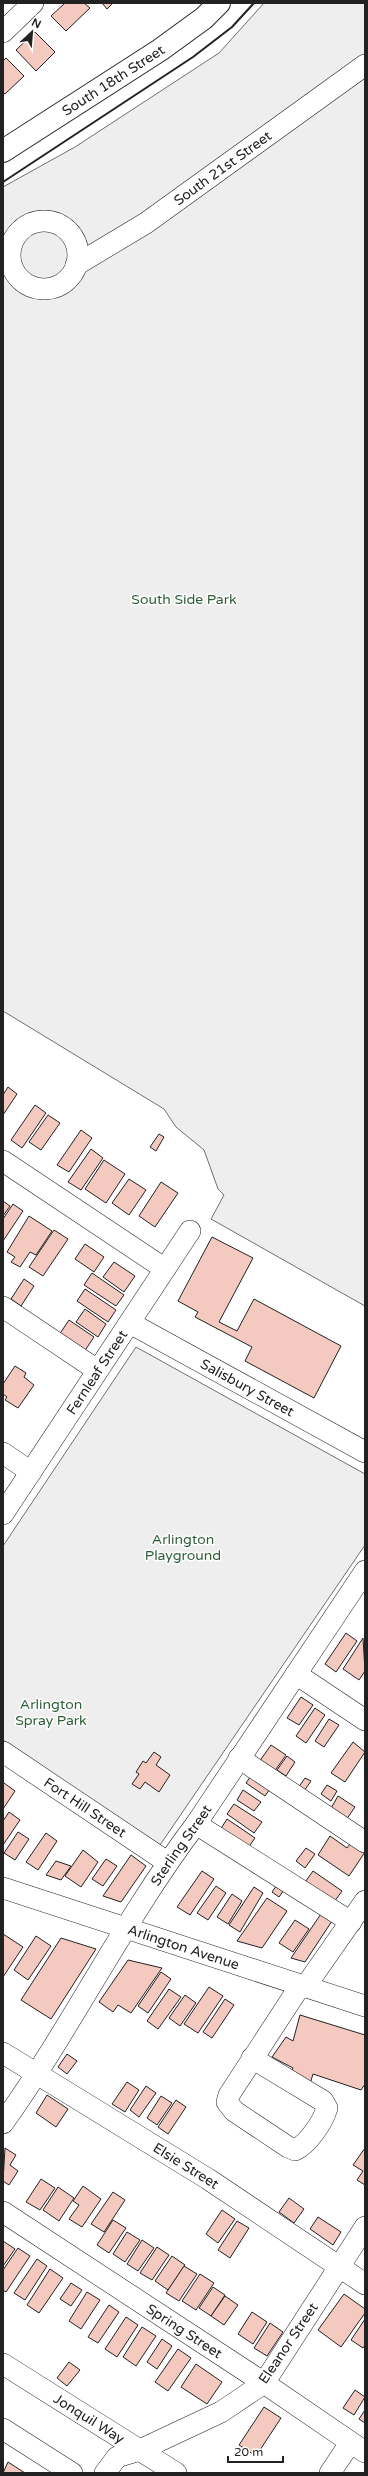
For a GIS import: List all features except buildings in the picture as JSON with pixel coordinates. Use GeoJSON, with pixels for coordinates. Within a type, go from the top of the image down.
{"type":"FeatureCollection","features":[{"type":"Feature","properties":{"kind":"main road","name":"South 18th Street"},"geometry":{"type":"LineString","coordinates":[[3,151],[160,50],[204,18],[219,3]]}},
{"type":"Feature","properties":{"kind":"street"},"geometry":{"type":"LineString","coordinates":[[3,32],[33,3]]}},
{"type":"Feature","properties":{"kind":"street","name":"South 21st Street"},"geometry":{"type":"LineString","coordinates":[[76,265],[146,223],[365,65]]}},
{"type":"Feature","properties":{"kind":"street"},"geometry":{"type":"LineString","coordinates":[[47,221],[59,224],[68,232],[75,242],[78,253],[76,265],[65,282],[46,289],[26,284],[8,270],[11,245],[16,235],[25,227],[36,222],[47,221]]}},
{"type":"Feature","properties":{"kind":"street"},"geometry":{"type":"LineString","coordinates":[[3,1161],[165,1269]]}},
{"type":"Feature","properties":{"kind":"street","name":"Fernleaf Street"},"geometry":{"type":"LineString","coordinates":[[3,1514],[190,1231]]}},
{"type":"Feature","properties":{"kind":"street"},"geometry":{"type":"LineString","coordinates":[[3,1307],[97,1370]]}},
{"type":"Feature","properties":{"kind":"street","name":"Salisbury Street"},"geometry":{"type":"LineString","coordinates":[[130,1323],[365,1452]]}},
{"type":"Feature","properties":{"kind":"street"},"geometry":{"type":"LineString","coordinates":[[3,1454],[31,1472]]}},
{"type":"Feature","properties":{"kind":"street","name":"Sterling Street"},"geometry":{"type":"LineString","coordinates":[[3,2124],[39,2073],[126,1927],[167,1862],[196,1824],[296,1674],[363,1579]]}},
{"type":"Feature","properties":{"kind":"street"},"geometry":{"type":"LineString","coordinates":[[296,1674],[365,1720]]}},
{"type":"Feature","properties":{"kind":"street","name":"Fort Hill Street"},"geometry":{"type":"LineString","coordinates":[[3,1752],[167,1862]]}},
{"type":"Feature","properties":{"kind":"street"},"geometry":{"type":"LineString","coordinates":[[239,1758],[365,1842]]}},
{"type":"Feature","properties":{"kind":"street"},"geometry":{"type":"LineString","coordinates":[[196,1824],[351,1922]]}},
{"type":"Feature","properties":{"kind":"street","name":"Arlington Avenue"},"geometry":{"type":"LineString","coordinates":[[3,1888],[365,2006]]}},
{"type":"Feature","properties":{"kind":"street"},"geometry":{"type":"LineString","coordinates":[[252,2058],[323,2102],[326,2108],[325,2115],[302,2147],[295,2150],[288,2148],[234,2111],[227,2102],[228,2095],[252,2058],[302,1986],[365,1902]]}},
{"type":"Feature","properties":{"kind":"street","name":"Elsie Street"},"geometry":{"type":"LineString","coordinates":[[3,2053],[39,2073],[208,2178],[365,2284]]}},
{"type":"Feature","properties":{"kind":"street","name":"Spring Street"},"geometry":{"type":"LineString","coordinates":[[3,2212],[264,2383],[358,2448]]}},
{"type":"Feature","properties":{"kind":"street","name":"Eleanor Street"},"geometry":{"type":"LineString","coordinates":[[105,2473],[117,2457],[140,2450],[222,2412],[264,2383],[365,2227]]}},
{"type":"Feature","properties":{"kind":"street","name":"Jonquil Way"},"geometry":{"type":"LineString","coordinates":[[3,2364],[176,2473]]}},
{"type":"Feature","properties":{"kind":"street"},"geometry":{"type":"LineString","coordinates":[[3,2429],[72,2473]]}},
{"type":"Feature","properties":{"kind":"street"},"geometry":{"type":"LineString","coordinates":[[330,2473],[358,2448]]}},
{"type":"Feature","properties":{"kind":"green space","name":"South Side Park"},"geometry":{"type":"Polygon","coordinates":[[[264,3],[365,3],[365,1306],[211,1219],[224,1195],[218,1189],[204,1150],[176,1127],[164,1109],[3,1011],[3,187],[75,147],[219,53],[264,3]]]}},
{"type":"Feature","properties":{"kind":"green space","name":"Arlington Playground"},"geometry":{"type":"Polygon","coordinates":[[[136,1347],[365,1474],[365,1545],[160,1845],[3,1740],[3,1546],[136,1347]]]}},
{"type":"Feature","properties":{"kind":"wall"},"geometry":{"type":"LineString","coordinates":[[3,182],[193,57],[232,27],[254,3]]}},
{"type":"Feature","properties":{"kind":"park label","name":"Arlington Spray Park"},"geometry":{"type":"Point","coordinates":[51,1712]}}]}
